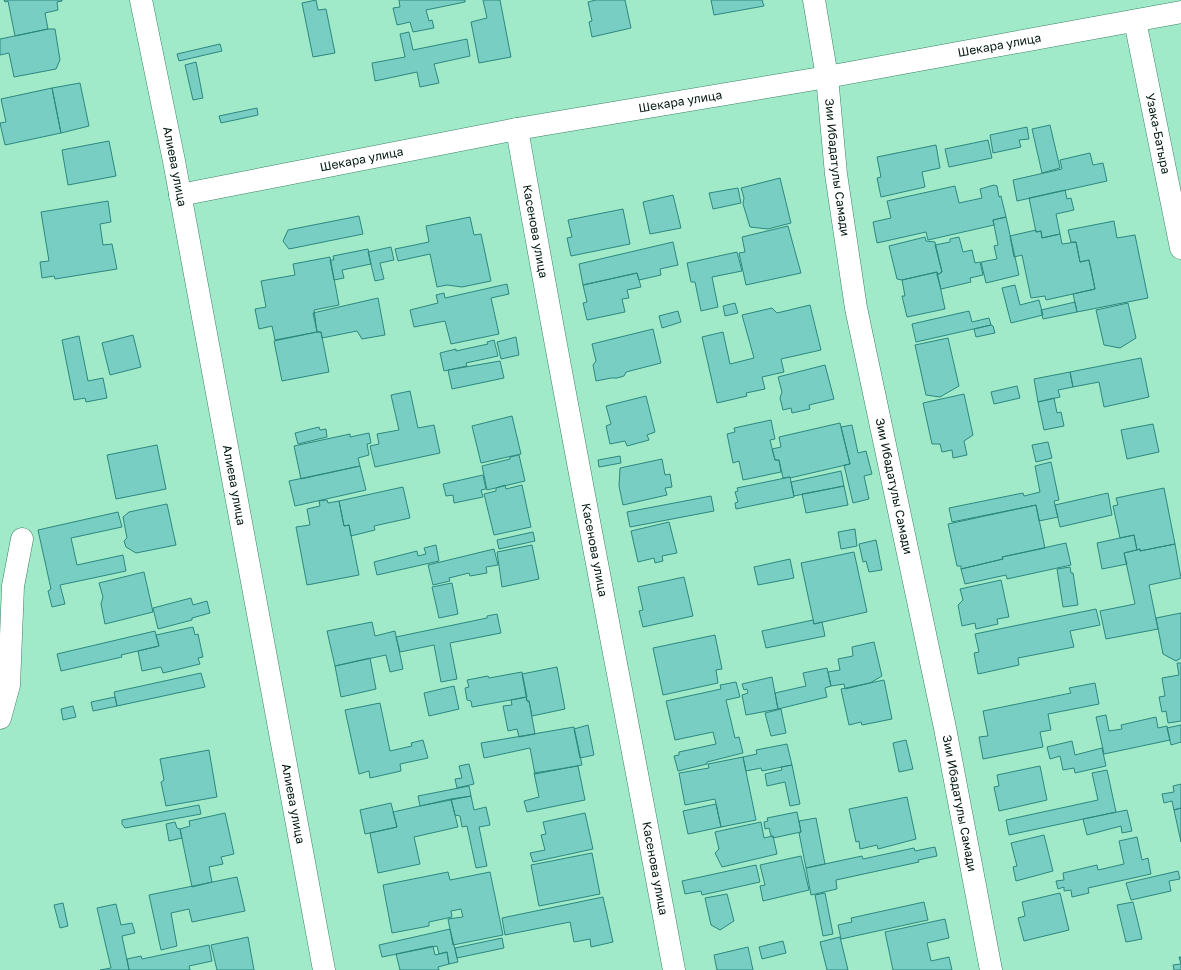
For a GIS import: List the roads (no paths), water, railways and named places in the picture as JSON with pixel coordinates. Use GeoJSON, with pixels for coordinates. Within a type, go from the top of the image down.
{"type":"FeatureCollection","features":[{"type":"Feature","properties":{"kind":"street","name":"Алиева улица"},"geometry":{"type":"LineString","coordinates":[[141,0],[180,195],[324,970]]}},
{"type":"Feature","properties":{"kind":"street","name":"Зии Ибадатулы Самади"},"geometry":{"type":"LineString","coordinates":[[814,0],[826,77],[836,174],[856,308],[945,728],[991,970]]}},
{"type":"Feature","properties":{"kind":"street","name":"Шекара улица"},"geometry":{"type":"LineString","coordinates":[[180,195],[517,129],[826,77],[1181,12]]}},
{"type":"Feature","properties":{"kind":"street","name":"Узака-Батыра"},"geometry":{"type":"LineString","coordinates":[[1135,21],[1181,248]]}},
{"type":"Feature","properties":{"kind":"street","name":"Касенова улица"},"geometry":{"type":"LineString","coordinates":[[517,129],[551,323],[606,603],[674,970]]}},
{"type":"Feature","properties":{"kind":"street"},"geometry":{"type":"LineString","coordinates":[[0,718],[9,685],[13,586],[22,539]]}}]}
